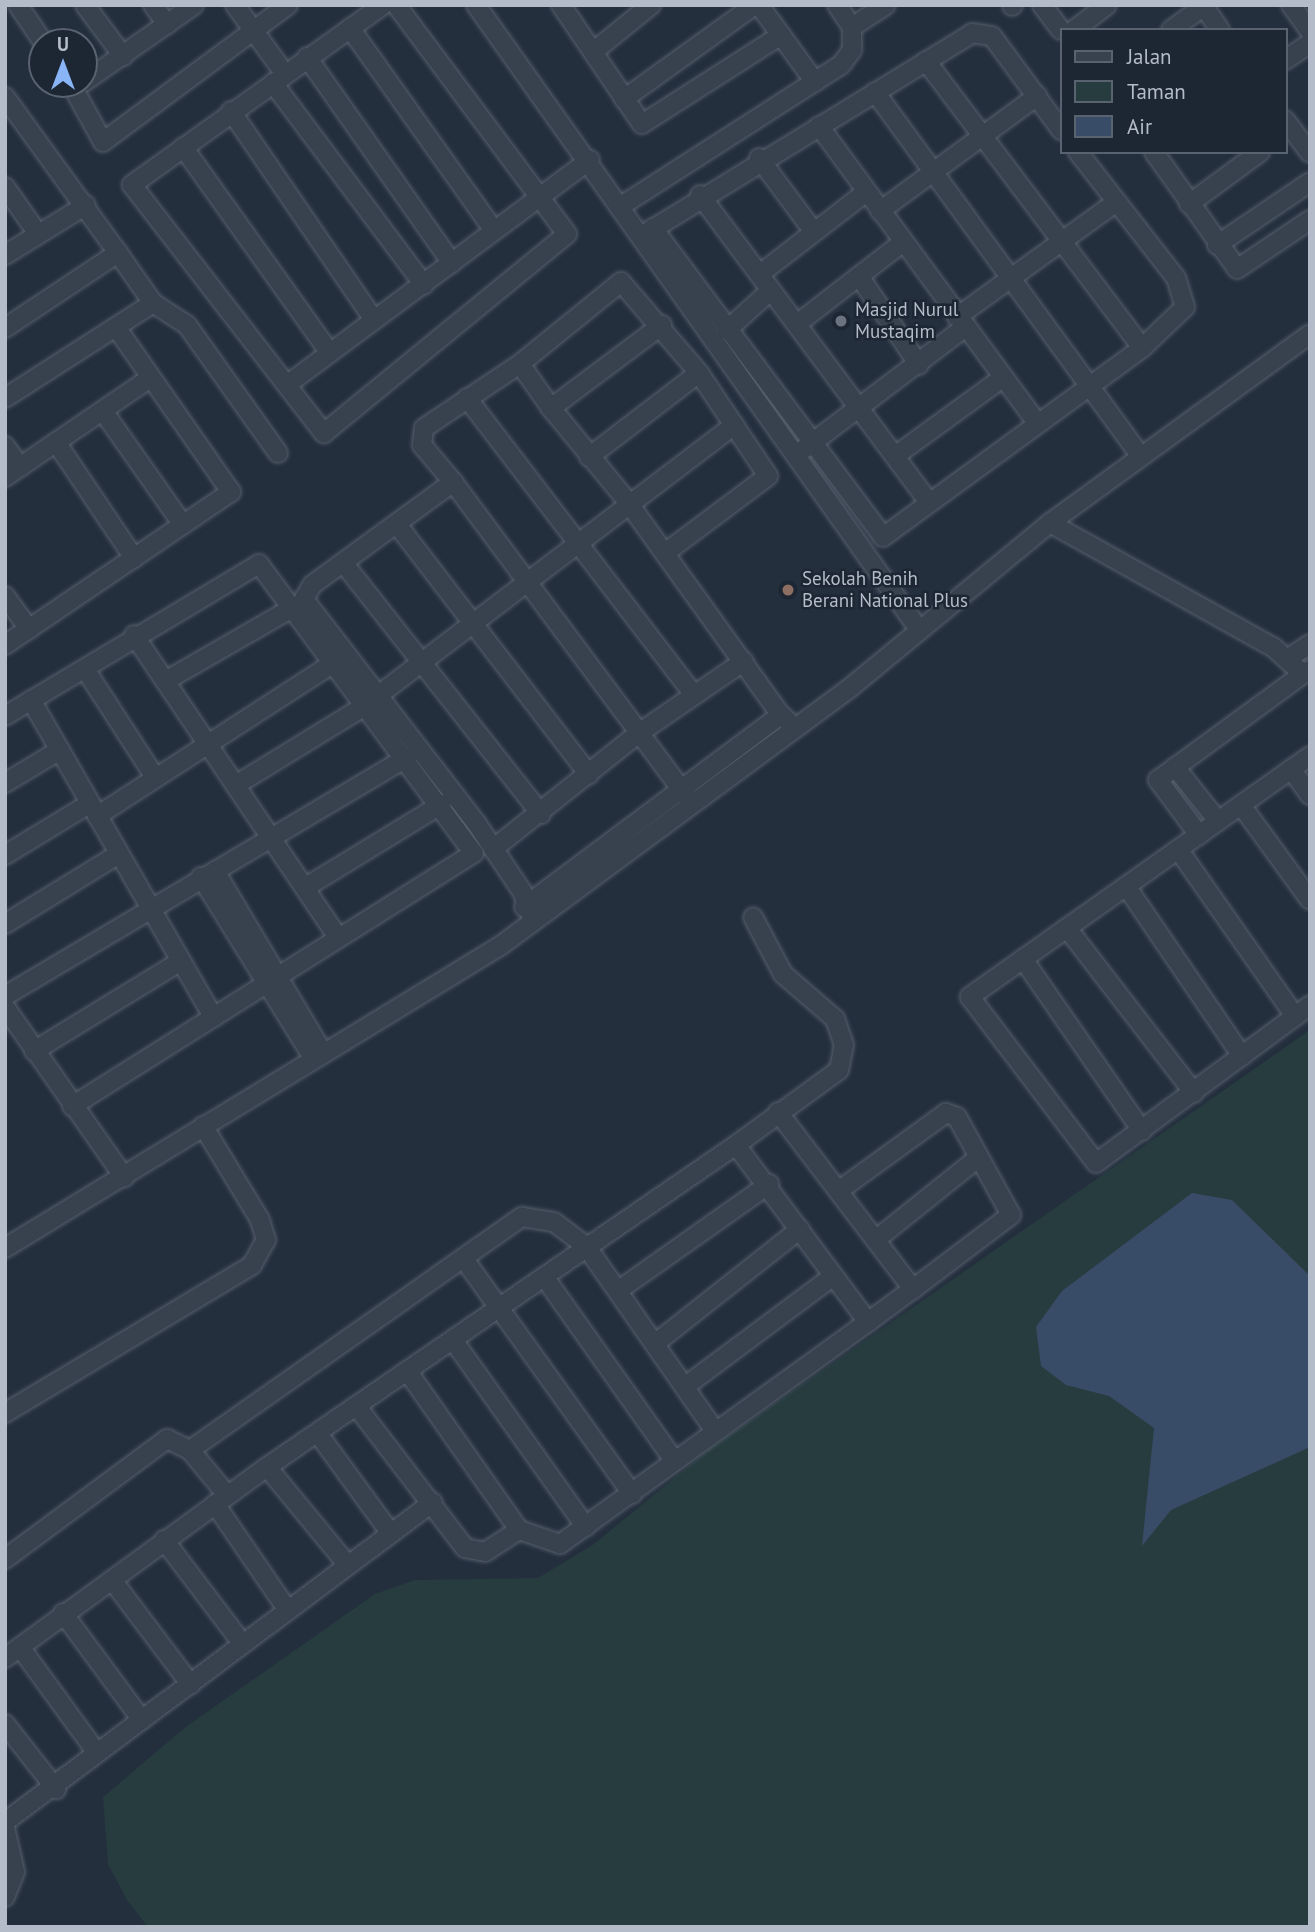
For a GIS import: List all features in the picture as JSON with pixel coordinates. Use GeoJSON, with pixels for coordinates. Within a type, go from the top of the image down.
{"type":"FeatureCollection","features":[{"type":"Feature","properties":{"kind":"street"},"geometry":{"type":"LineString","coordinates":[[19,5],[34,28]]}},
{"type":"Feature","properties":{"kind":"street"},"geometry":{"type":"LineString","coordinates":[[85,5],[123,56]]}},
{"type":"Feature","properties":{"kind":"street"},"geometry":{"type":"LineString","coordinates":[[153,5],[167,24]]}},
{"type":"Feature","properties":{"kind":"street"},"geometry":{"type":"LineString","coordinates":[[98,71],[194,5]]}},
{"type":"Feature","properties":{"kind":"street"},"geometry":{"type":"LineString","coordinates":[[235,5],[279,78],[424,285]]}},
{"type":"Feature","properties":{"kind":"street"},"geometry":{"type":"LineString","coordinates":[[83,98],[103,142],[288,5]]}},
{"type":"Feature","properties":{"kind":"street"},"geometry":{"type":"LineString","coordinates":[[383,5],[230,111],[132,186],[324,433],[567,234],[396,5]]}},
{"type":"Feature","properties":{"kind":"street"},"geometry":{"type":"LineString","coordinates":[[476,5],[621,206],[647,232],[727,330],[883,537],[1142,348],[1177,318],[1184,295],[1079,154]]}},
{"type":"Feature","properties":{"kind":"street"},"geometry":{"type":"LineString","coordinates":[[561,5],[642,124],[781,35]]}},
{"type":"Feature","properties":{"kind":"street"},"geometry":{"type":"LineString","coordinates":[[593,52],[651,5]]}},
{"type":"Feature","properties":{"kind":"street"},"geometry":{"type":"LineString","coordinates":[[624,99],[757,5],[815,82]]}},
{"type":"Feature","properties":{"kind":"street"},"geometry":{"type":"LineString","coordinates":[[621,206],[815,82],[849,57],[852,27],[837,5]]}},
{"type":"Feature","properties":{"kind":"street"},"geometry":{"type":"LineString","coordinates":[[852,27],[886,5]]}},
{"type":"Feature","properties":{"kind":"street"},"geometry":{"type":"LineString","coordinates":[[1042,5],[1060,29]]}},
{"type":"Feature","properties":{"kind":"street"},"geometry":{"type":"LineString","coordinates":[[1077,28],[1107,5]]}},
{"type":"Feature","properties":{"kind":"street"},"geometry":{"type":"LineString","coordinates":[[1291,5],[1310,31]]}},
{"type":"Feature","properties":{"kind":"street"},"geometry":{"type":"LineString","coordinates":[[1180,27],[1203,6],[1219,28]]}},
{"type":"Feature","properties":{"kind":"street"},"geometry":{"type":"LineString","coordinates":[[350,28],[494,231]]}},
{"type":"Feature","properties":{"kind":"street"},"geometry":{"type":"LineString","coordinates":[[647,232],[759,158],[819,126],[926,61],[984,32],[1060,129]]}},
{"type":"Feature","properties":{"kind":"street"},"geometry":{"type":"LineString","coordinates":[[1287,59],[1310,43]]}},
{"type":"Feature","properties":{"kind":"street"},"geometry":{"type":"LineString","coordinates":[[307,57],[452,263]]}},
{"type":"Feature","properties":{"kind":"street"},"geometry":{"type":"LineString","coordinates":[[926,61],[1142,348]]}},
{"type":"Feature","properties":{"kind":"street"},"geometry":{"type":"LineString","coordinates":[[875,92],[1140,455]]}},
{"type":"Feature","properties":{"kind":"street"},"geometry":{"type":"LineString","coordinates":[[880,211],[930,170],[982,137],[1037,96]]}},
{"type":"Feature","properties":{"kind":"street"},"geometry":{"type":"LineString","coordinates":[[5,97],[86,205],[153,303],[187,325],[278,453]]}},
{"type":"Feature","properties":{"kind":"street"},"geometry":{"type":"LineString","coordinates":[[230,111],[374,320]]}},
{"type":"Feature","properties":{"kind":"street"},"geometry":{"type":"LineString","coordinates":[[819,126],[1002,379],[1037,423]]}},
{"type":"Feature","properties":{"kind":"street"},"geometry":{"type":"LineString","coordinates":[[1287,128],[1310,153]]}},
{"type":"Feature","properties":{"kind":"street"},"geometry":{"type":"LineString","coordinates":[[183,147],[330,353]]}},
{"type":"Feature","properties":{"kind":"street"},"geometry":{"type":"LineString","coordinates":[[1157,154],[1217,246],[1237,269],[1310,220]]}},
{"type":"Feature","properties":{"kind":"street"},"geometry":{"type":"LineString","coordinates":[[1189,204],[1257,154]]}},
{"type":"Feature","properties":{"kind":"street"},"geometry":{"type":"LineString","coordinates":[[759,158],[814,232]]}},
{"type":"Feature","properties":{"kind":"street"},"geometry":{"type":"LineString","coordinates":[[288,384],[424,285],[537,196],[590,160]]}},
{"type":"Feature","properties":{"kind":"street"},"geometry":{"type":"LineString","coordinates":[[1217,246],[1310,181]]}},
{"type":"Feature","properties":{"kind":"street"},"geometry":{"type":"LineString","coordinates":[[5,187],[38,234]]}},
{"type":"Feature","properties":{"kind":"street"},"geometry":{"type":"LineString","coordinates":[[760,274],[866,192]]}},
{"type":"Feature","properties":{"kind":"street"},"geometry":{"type":"LineString","coordinates":[[700,195],[929,502]]}},
{"type":"Feature","properties":{"kind":"street"},"geometry":{"type":"LineString","coordinates":[[797,456],[811,442],[919,365],[1008,277],[1115,203]]}},
{"type":"Feature","properties":{"kind":"street"},"geometry":{"type":"LineString","coordinates":[[5,255],[86,205]]}},
{"type":"Feature","properties":{"kind":"street"},"geometry":{"type":"LineString","coordinates":[[647,232],[797,456],[920,631]]}},
{"type":"Feature","properties":{"kind":"street"},"geometry":{"type":"LineString","coordinates":[[797,324],[903,242]]}},
{"type":"Feature","properties":{"kind":"street"},"geometry":{"type":"LineString","coordinates":[[5,328],[118,253]]}},
{"type":"Feature","properties":{"kind":"street"},"geometry":{"type":"LineString","coordinates":[[859,276],[919,365]]}},
{"type":"Feature","properties":{"kind":"street"},"geometry":{"type":"LineString","coordinates":[[665,553],[766,483],[764,469],[699,373],[662,326],[621,282],[420,436],[687,797]]}},
{"type":"Feature","properties":{"kind":"street"},"geometry":{"type":"LineString","coordinates":[[727,330],[771,290]]}},
{"type":"Feature","properties":{"kind":"street"},"geometry":{"type":"LineString","coordinates":[[5,398],[153,303]]}},
{"type":"Feature","properties":{"kind":"street"},"geometry":{"type":"LineString","coordinates":[[551,408],[662,326]]}},
{"type":"Feature","properties":{"kind":"street"},"geometry":{"type":"LineString","coordinates":[[5,645],[231,492],[116,327]]}},
{"type":"Feature","properties":{"kind":"street"},"geometry":{"type":"LineString","coordinates":[[5,1248],[318,1056],[529,914],[687,797],[795,729],[920,631],[1050,523],[1310,334]]}},
{"type":"Feature","properties":{"kind":"street"},"geometry":{"type":"LineString","coordinates":[[526,371],[589,457],[627,501],[781,715],[795,729]]}},
{"type":"Feature","properties":{"kind":"street"},"geometry":{"type":"LineString","coordinates":[[589,457],[699,373]]}},
{"type":"Feature","properties":{"kind":"street"},"geometry":{"type":"LineString","coordinates":[[5,446],[13,472],[150,378]]}},
{"type":"Feature","properties":{"kind":"street"},"geometry":{"type":"LineString","coordinates":[[895,456],[1002,379]]}},
{"type":"Feature","properties":{"kind":"street"},"geometry":{"type":"LineString","coordinates":[[467,398],[694,695]]}},
{"type":"Feature","properties":{"kind":"street"},"geometry":{"type":"LineString","coordinates":[[103,411],[183,525]]}},
{"type":"Feature","properties":{"kind":"street"},"geometry":{"type":"LineString","coordinates":[[239,783],[369,702],[472,621],[578,543],[627,501],[734,425]]}},
{"type":"Feature","properties":{"kind":"street"},"geometry":{"type":"LineString","coordinates":[[56,442],[135,558]]}},
{"type":"Feature","properties":{"kind":"street"},"geometry":{"type":"LineString","coordinates":[[72,1106],[337,936],[474,853],[369,702],[304,599],[312,585],[399,527],[453,482]]}},
{"type":"Feature","properties":{"kind":"street"},"geometry":{"type":"LineString","coordinates":[[1050,523],[1306,672],[1158,780],[1199,835]]}},
{"type":"Feature","properties":{"kind":"street"},"geometry":{"type":"LineString","coordinates":[[399,527],[589,775]]}},
{"type":"Feature","properties":{"kind":"street"},"geometry":{"type":"LineString","coordinates":[[5,716],[253,563],[265,567],[332,664],[369,702],[493,849],[523,893],[529,914]]}},
{"type":"Feature","properties":{"kind":"street"},"geometry":{"type":"LineString","coordinates":[[345,565],[541,814]]}},
{"type":"Feature","properties":{"kind":"street"},"geometry":{"type":"LineString","coordinates":[[5,596],[29,629]]}},
{"type":"Feature","properties":{"kind":"street"},"geometry":{"type":"LineString","coordinates":[[167,680],[292,608]]}},
{"type":"Feature","properties":{"kind":"street"},"geometry":{"type":"LineString","coordinates":[[134,635],[208,744],[239,783],[337,936]]}},
{"type":"Feature","properties":{"kind":"street"},"geometry":{"type":"LineString","coordinates":[[1287,659],[1310,645]]}},
{"type":"Feature","properties":{"kind":"street"},"geometry":{"type":"LineString","coordinates":[[493,849],[541,814],[639,733],[744,661]]}},
{"type":"Feature","properties":{"kind":"street"},"geometry":{"type":"LineString","coordinates":[[5,855],[155,777],[332,664]]}},
{"type":"Feature","properties":{"kind":"street"},"geometry":{"type":"LineString","coordinates":[[85,669],[155,777]]}},
{"type":"Feature","properties":{"kind":"street"},"geometry":{"type":"LineString","coordinates":[[31,700],[214,1017]]}},
{"type":"Feature","properties":{"kind":"street"},"geometry":{"type":"LineString","coordinates":[[687,797],[781,715]]}},
{"type":"Feature","properties":{"kind":"street"},"geometry":{"type":"LineString","coordinates":[[5,783],[60,750]]}},
{"type":"Feature","properties":{"kind":"street"},"geometry":{"type":"LineString","coordinates":[[1310,756],[970,997],[1087,1158],[1103,1161],[1310,1005]]}},
{"type":"Feature","properties":{"kind":"street"},"geometry":{"type":"LineString","coordinates":[[5,996],[149,905],[208,874],[407,757]]}},
{"type":"Feature","properties":{"kind":"street"},"geometry":{"type":"LineString","coordinates":[[1175,767],[1218,821]]}},
{"type":"Feature","properties":{"kind":"street"},"geometry":{"type":"LineString","coordinates":[[1291,769],[1310,795]]}},
{"type":"Feature","properties":{"kind":"street"},"geometry":{"type":"LineString","coordinates":[[306,887],[442,804]]}},
{"type":"Feature","properties":{"kind":"street"},"geometry":{"type":"LineString","coordinates":[[1241,805],[1310,900]]}},
{"type":"Feature","properties":{"kind":"street"},"geometry":{"type":"LineString","coordinates":[[1178,849],[1294,1016]]}},
{"type":"Feature","properties":{"kind":"street"},"geometry":{"type":"LineString","coordinates":[[5,924],[119,854]]}},
{"type":"Feature","properties":{"kind":"street"},"geometry":{"type":"LineString","coordinates":[[208,874],[318,1056]]}},
{"type":"Feature","properties":{"kind":"street"},"geometry":{"type":"LineString","coordinates":[[1126,886],[1242,1056]]}},
{"type":"Feature","properties":{"kind":"street"},"geometry":{"type":"LineString","coordinates":[[97,1753],[13,1652],[221,1499],[358,1408],[495,1308],[545,1278],[586,1246],[736,1145],[838,1070],[844,1045],[835,1019],[783,974],[752,916]]}},
{"type":"Feature","properties":{"kind":"street"},"geometry":{"type":"LineString","coordinates":[[1067,928],[1194,1093]]}},
{"type":"Feature","properties":{"kind":"street"},"geometry":{"type":"LineString","coordinates":[[1023,959],[1142,1132]]}},
{"type":"Feature","properties":{"kind":"street"},"geometry":{"type":"LineString","coordinates":[[34,1051],[181,961]]}},
{"type":"Feature","properties":{"kind":"street"},"geometry":{"type":"LineString","coordinates":[[5,1007],[124,1177]]}},
{"type":"Feature","properties":{"kind":"street"},"geometry":{"type":"LineString","coordinates":[[778,1112],[841,1189],[913,1289]]}},
{"type":"Feature","properties":{"kind":"street"},"geometry":{"type":"LineString","coordinates":[[408,1372],[519,1530],[556,1544],[586,1527],[632,1494],[674,1460],[868,1322],[1011,1215],[957,1117],[946,1113],[841,1189]]}},
{"type":"Feature","properties":{"kind":"street"},"geometry":{"type":"LineString","coordinates":[[5,1413],[252,1265],[266,1240],[260,1220],[203,1126]]}},
{"type":"Feature","properties":{"kind":"street"},"geometry":{"type":"LineString","coordinates":[[736,1145],[769,1184],[868,1322]]}},
{"type":"Feature","properties":{"kind":"street"},"geometry":{"type":"LineString","coordinates":[[878,1238],[978,1158]]}},
{"type":"Feature","properties":{"kind":"street"},"geometry":{"type":"LineString","coordinates":[[619,1290],[769,1184]]}},
{"type":"Feature","properties":{"kind":"street"},"geometry":{"type":"LineString","coordinates":[[190,1450],[522,1217],[554,1222],[586,1246],[687,1385],[715,1431]]}},
{"type":"Feature","properties":{"kind":"street"},"geometry":{"type":"LineString","coordinates":[[657,1342],[800,1229]]}},
{"type":"Feature","properties":{"kind":"street"},"geometry":{"type":"LineString","coordinates":[[464,1259],[495,1308],[632,1494]]}},
{"type":"Feature","properties":{"kind":"street"},"geometry":{"type":"LineString","coordinates":[[687,1385],[833,1276]]}},
{"type":"Feature","properties":{"kind":"street"},"geometry":{"type":"LineString","coordinates":[[545,1278],[674,1460]]}},
{"type":"Feature","properties":{"kind":"street"},"geometry":{"type":"LineString","coordinates":[[453,1340],[586,1527]]}},
{"type":"Feature","properties":{"kind":"street"},"geometry":{"type":"LineString","coordinates":[[358,1408],[476,1555],[519,1530]]}},
{"type":"Feature","properties":{"kind":"street"},"geometry":{"type":"LineString","coordinates":[[319,1435],[389,1531]]}},
{"type":"Feature","properties":{"kind":"street"},"geometry":{"type":"LineString","coordinates":[[5,1559],[167,1439],[190,1450],[287,1609]]}},
{"type":"Feature","properties":{"kind":"street"},"geometry":{"type":"LineString","coordinates":[[267,1467],[346,1563]]}},
{"type":"Feature","properties":{"kind":"street"},"geometry":{"type":"LineString","coordinates":[[5,1822],[56,1788],[97,1753],[191,1685],[346,1563],[433,1502]]}},
{"type":"Feature","properties":{"kind":"street"},"geometry":{"type":"LineString","coordinates":[[164,1540],[242,1643]]}},
{"type":"Feature","properties":{"kind":"street"},"geometry":{"type":"LineString","coordinates":[[112,1580],[191,1685]]}},
{"type":"Feature","properties":{"kind":"street"},"geometry":{"type":"LineString","coordinates":[[63,1613],[142,1720]]}},
{"type":"Feature","properties":{"kind":"street"},"geometry":{"type":"LineString","coordinates":[[5,1724],[56,1788]]}},
{"type":"Feature","properties":{"kind":"street"},"geometry":{"type":"LineString","coordinates":[[5,1828],[15,1872],[5,1897]]}},
{"type":"Feature","properties":{"kind":"green space"},"geometry":{"type":"Polygon","coordinates":[[[1310,1030],[1310,1927],[148,1927],[127,1900],[108,1864],[103,1797],[187,1726],[375,1594],[415,1580],[538,1578],[594,1544],[707,1451],[1310,1030]]]}},
{"type":"Feature","properties":{"kind":"water"},"geometry":{"type":"Polygon","coordinates":[[[1192,1193],[1232,1200],[1310,1276],[1310,1447],[1171,1510],[1142,1546],[1154,1428],[1109,1396],[1066,1385],[1041,1366],[1036,1327],[1062,1291],[1192,1193]]]}},
{"type":"Feature","properties":{"kind":"place","name":"Masjid Nurul Mustaqim"},"geometry":{"type":"Point","coordinates":[841,321]}},
{"type":"Feature","properties":{"kind":"place","name":"Sekolah Benih Berani National Plus"},"geometry":{"type":"Point","coordinates":[788,590]}}]}
